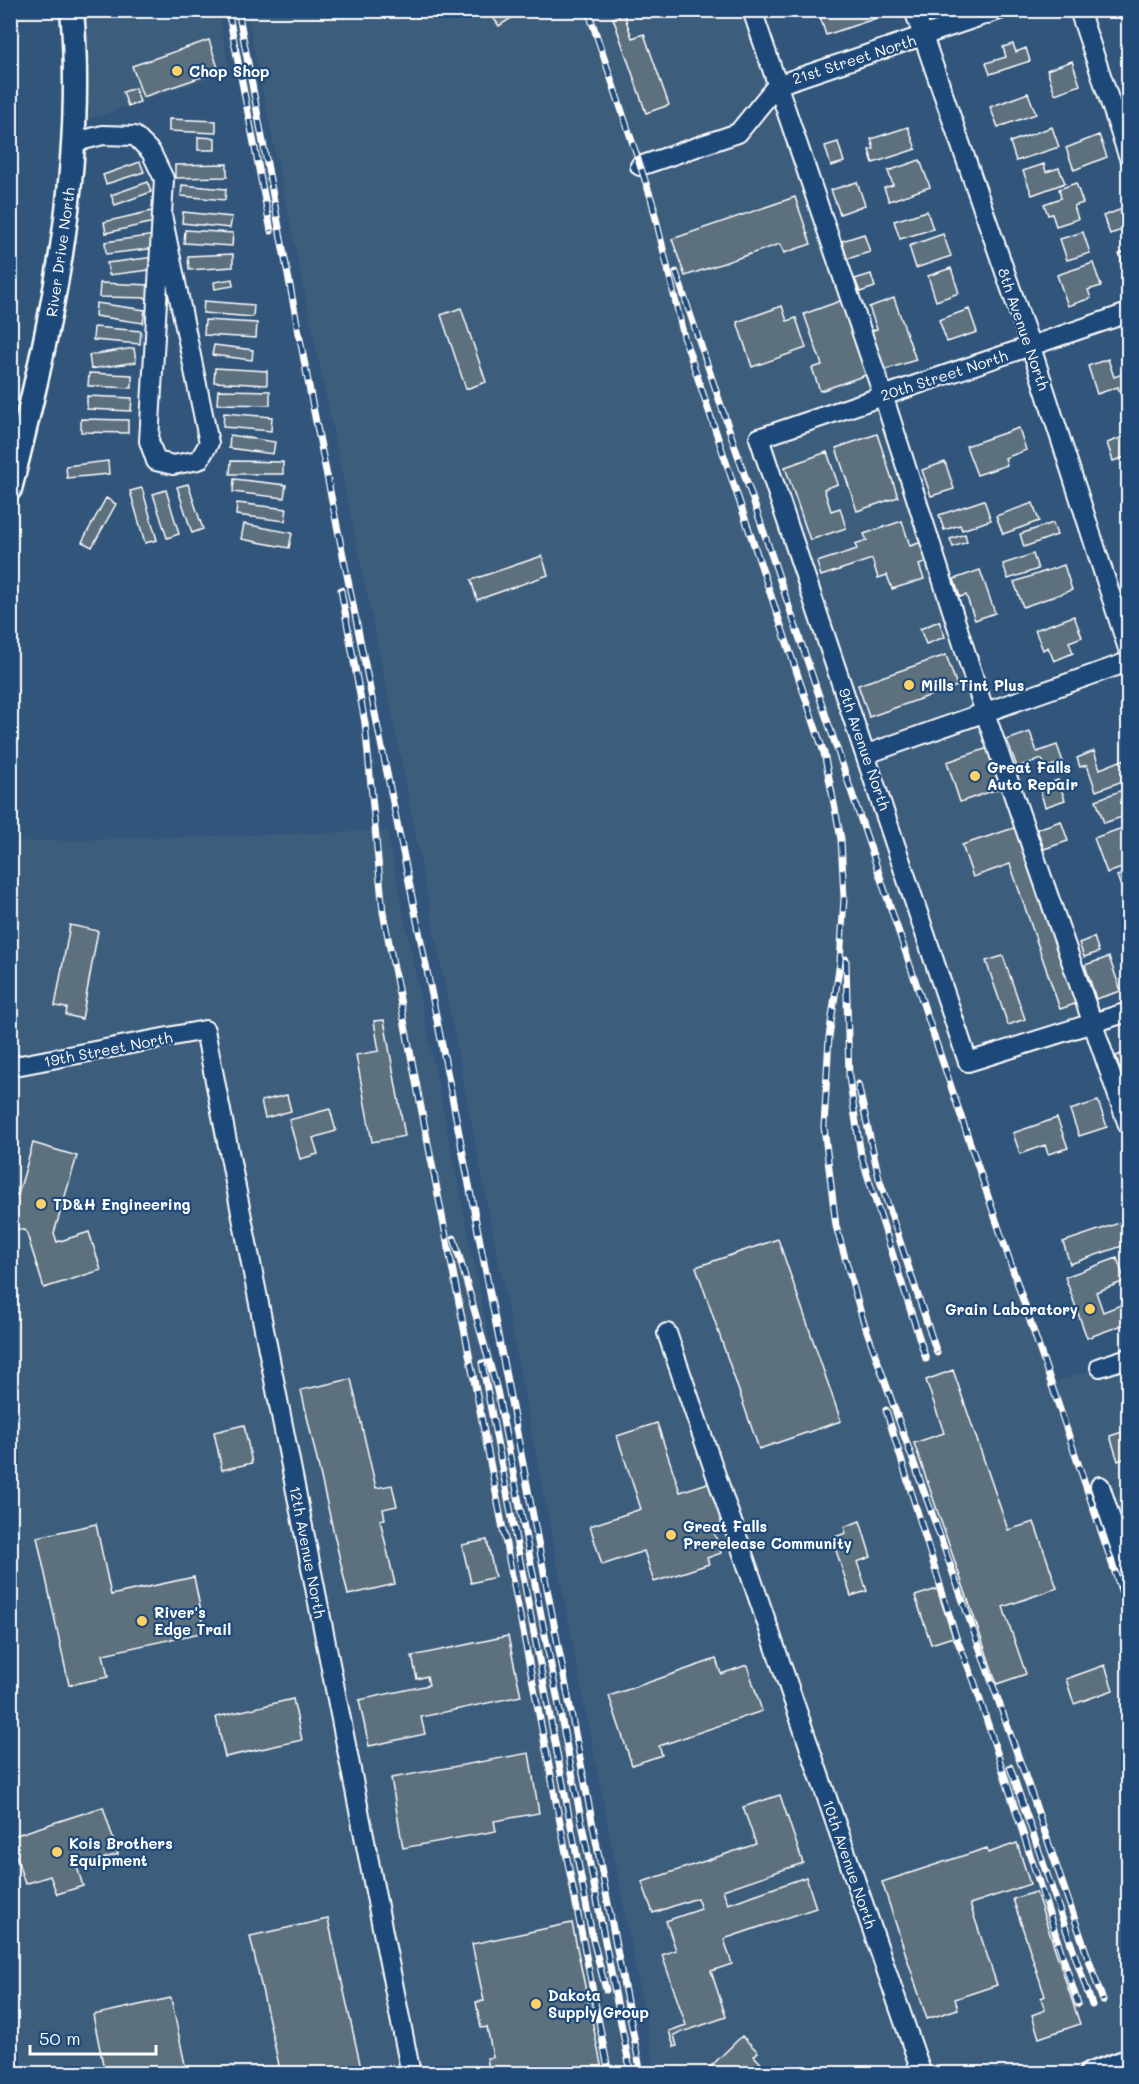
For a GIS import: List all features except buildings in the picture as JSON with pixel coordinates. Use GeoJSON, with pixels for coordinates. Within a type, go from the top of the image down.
{"type":"FeatureCollection","features":[{"type":"Feature","properties":{"kind":"main road","name":"River Drive North"},"geometry":{"type":"LineString","coordinates":[[10,489],[56,295],[67,211],[75,44],[72,10]]}},
{"type":"Feature","properties":{"kind":"main road"},"geometry":{"type":"LineString","coordinates":[[1091,2073],[1128,2061]]}},
{"type":"Feature","properties":{"kind":"street"},"geometry":{"type":"LineString","coordinates":[[752,10],[883,395],[985,713],[1128,1125]]}},
{"type":"Feature","properties":{"kind":"street","name":"8th Avenue North"},"geometry":{"type":"LineString","coordinates":[[914,10],[1031,347],[1128,649]]}},
{"type":"Feature","properties":{"kind":"street","name":"21st Street North"},"geometry":{"type":"LineString","coordinates":[[777,85],[999,10]]}},
{"type":"Feature","properties":{"kind":"street"},"geometry":{"type":"LineString","coordinates":[[1079,10],[1128,155]]}},
{"type":"Feature","properties":{"kind":"street"},"geometry":{"type":"LineString","coordinates":[[640,166],[738,133],[777,85]]}},
{"type":"Feature","properties":{"kind":"street"},"geometry":{"type":"LineString","coordinates":[[72,143],[103,135],[135,135],[151,152],[164,179],[149,441],[156,461],[173,465],[199,460],[208,443],[162,215]]}},
{"type":"Feature","properties":{"kind":"street","name":"20th Street North"},"geometry":{"type":"LineString","coordinates":[[759,438],[1128,313]]}},
{"type":"Feature","properties":{"kind":"street","name":"9th Avenue North"},"geometry":{"type":"LineString","coordinates":[[759,438],[867,754],[968,1062],[1094,1023]]}},
{"type":"Feature","properties":{"kind":"street"},"geometry":{"type":"LineString","coordinates":[[867,754],[1128,662]]}},
{"type":"Feature","properties":{"kind":"street"},"geometry":{"type":"LineString","coordinates":[[1094,1023],[1128,1012]]}},
{"type":"Feature","properties":{"kind":"street","name":"19th Street North"},"geometry":{"type":"LineString","coordinates":[[10,1067],[205,1030]]}},
{"type":"Feature","properties":{"kind":"street","name":"12th Avenue North"},"geometry":{"type":"LineString","coordinates":[[205,1030],[411,2073]]}},
{"type":"Feature","properties":{"kind":"street","name":"10th Avenue North"},"geometry":{"type":"LineString","coordinates":[[667,1333],[922,2073]]}},
{"type":"Feature","properties":{"kind":"street"},"geometry":{"type":"LineString","coordinates":[[1100,1367],[1128,1358]]}},
{"type":"Feature","properties":{"kind":"street"},"geometry":{"type":"LineString","coordinates":[[1100,1486],[1128,1571]]}},
{"type":"Feature","properties":{"kind":"shaded area"},"geometry":{"type":"Polygon","coordinates":[[[72,11],[219,11],[229,71],[73,125],[72,11]]]}},
{"type":"Feature","properties":{"kind":"shaded area"},"geometry":{"type":"Polygon","coordinates":[[[246,11],[752,11],[1094,1023],[946,1070],[1051,1383],[1128,1358],[1128,2073],[656,2073],[393,719],[246,11]]]}},
{"type":"Feature","properties":{"kind":"shaded area"},"geometry":{"type":"Polygon","coordinates":[[[387,831],[637,2073],[11,2073],[10,842],[387,831]]]}},
{"type":"Feature","properties":{"kind":"railway"},"geometry":{"type":"LineString","coordinates":[[228,10],[271,231]]}},
{"type":"Feature","properties":{"kind":"railway"},"geometry":{"type":"LineString","coordinates":[[238,10],[311,397],[441,1040],[641,2074]]}},
{"type":"Feature","properties":{"kind":"railway"},"geometry":{"type":"LineString","coordinates":[[588,10],[654,207]]}},
{"type":"Feature","properties":{"kind":"railway"},"geometry":{"type":"LineString","coordinates":[[651,198],[684,337],[824,753],[841,839],[844,898],[840,962],[829,1037],[824,1127],[836,1226],[862,1317],[1103,2001]]}},
{"type":"Feature","properties":{"kind":"railway"},"geometry":{"type":"LineString","coordinates":[[676,272],[1128,1611]]}},
{"type":"Feature","properties":{"kind":"railway"},"geometry":{"type":"LineString","coordinates":[[341,590],[365,723],[383,912],[609,2074]]}},
{"type":"Feature","properties":{"kind":"railway"},"geometry":{"type":"LineString","coordinates":[[846,959],[849,1077],[861,1155],[926,1359]]}},
{"type":"Feature","properties":{"kind":"railway"},"geometry":{"type":"LineString","coordinates":[[858,1084],[879,1178],[937,1353]]}},
{"type":"Feature","properties":{"kind":"railway"},"geometry":{"type":"LineString","coordinates":[[454,1238],[497,1390],[631,2074]]}},
{"type":"Feature","properties":{"kind":"railway"},"geometry":{"type":"LineString","coordinates":[[482,1363],[593,1940],[606,1990]]}},
{"type":"Feature","properties":{"kind":"railway"},"geometry":{"type":"LineString","coordinates":[[886,1410],[956,1637],[974,1681],[1078,2004]]}},
{"type":"Feature","properties":{"kind":"railway"},"geometry":{"type":"LineString","coordinates":[[1010,1767],[1092,2005]]}},
{"type":"Feature","properties":{"kind":"place","name":"Chop Shop"},"geometry":{"type":"Point","coordinates":[177,71]}},
{"type":"Feature","properties":{"kind":"place","name":"Mills Tint Plus"},"geometry":{"type":"Point","coordinates":[909,685]}},
{"type":"Feature","properties":{"kind":"place","name":"Great Falls Auto Repair"},"geometry":{"type":"Point","coordinates":[975,776]}},
{"type":"Feature","properties":{"kind":"place","name":"TD&H Engineering"},"geometry":{"type":"Point","coordinates":[41,1204]}},
{"type":"Feature","properties":{"kind":"place","name":"Grain Laboratory"},"geometry":{"type":"Point","coordinates":[1090,1309]}},
{"type":"Feature","properties":{"kind":"place","name":"Great Falls Prerelease Community"},"geometry":{"type":"Point","coordinates":[671,1535]}},
{"type":"Feature","properties":{"kind":"place","name":"River's Edge Trail"},"geometry":{"type":"Point","coordinates":[142,1621]}},
{"type":"Feature","properties":{"kind":"place","name":"Kois Brothers Equipment"},"geometry":{"type":"Point","coordinates":[57,1852]}},
{"type":"Feature","properties":{"kind":"place","name":"Dakota Supply Group"},"geometry":{"type":"Point","coordinates":[536,2004]}}]}
